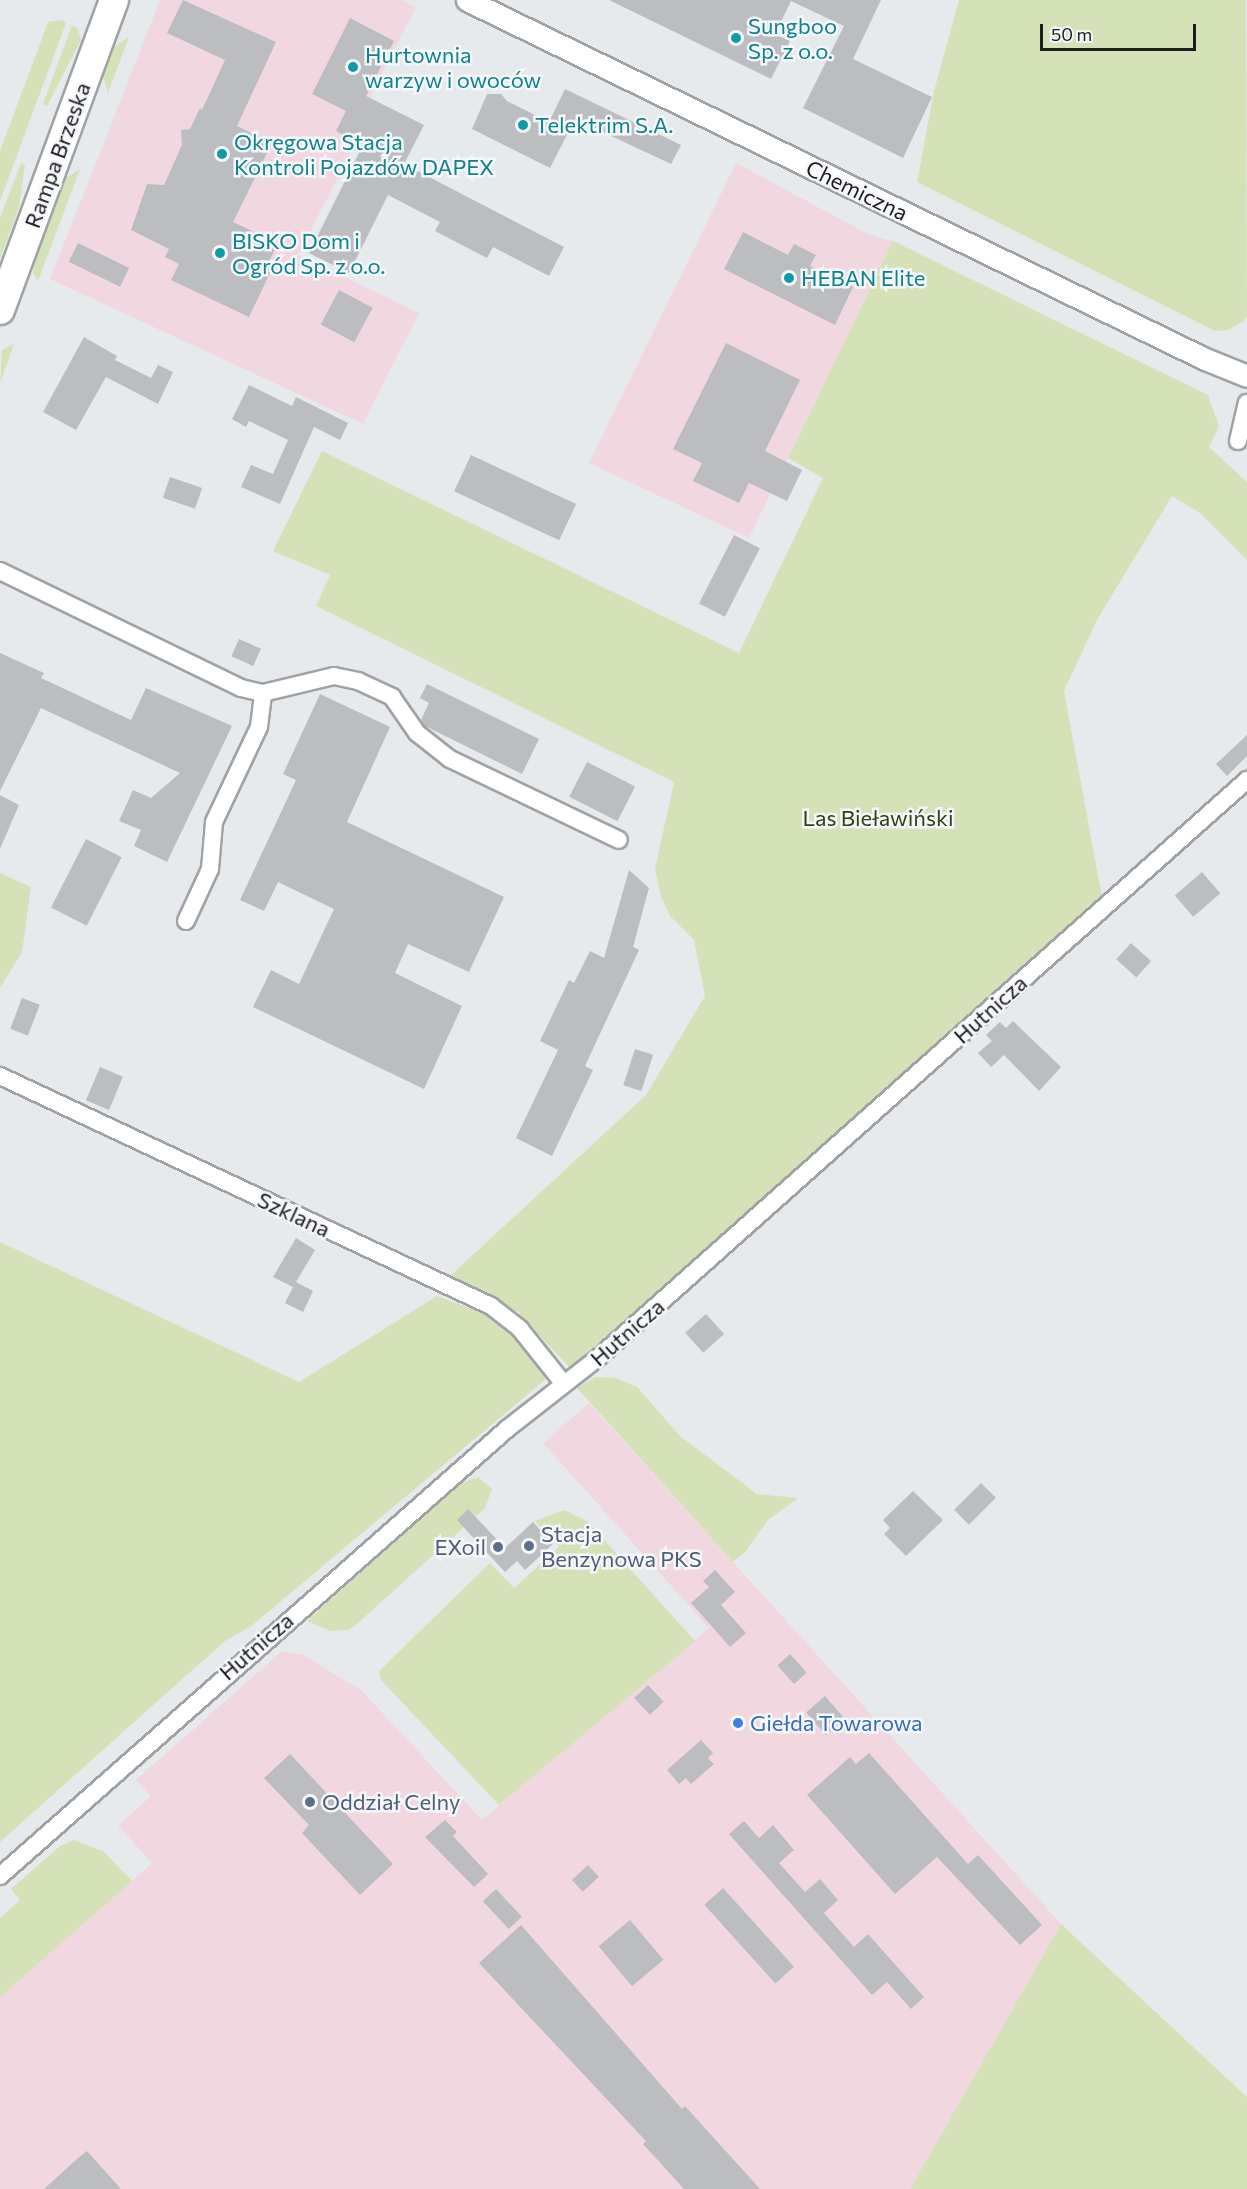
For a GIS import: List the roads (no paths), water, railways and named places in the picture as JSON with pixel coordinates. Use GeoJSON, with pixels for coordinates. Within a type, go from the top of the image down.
{"type":"FeatureCollection","features":[{"type":"Feature","properties":{"kind":"highway","name":"Rampa Brzeska"},"geometry":{"type":"LineString","coordinates":[[0,310],[114,0]]}},
{"type":"Feature","properties":{"kind":"street","name":"Chemiczna"},"geometry":{"type":"LineString","coordinates":[[468,0],[1205,359],[1247,376]]}},
{"type":"Feature","properties":{"kind":"street"},"geometry":{"type":"LineString","coordinates":[[1238,441],[1247,404]]}},
{"type":"Feature","properties":{"kind":"street"},"geometry":{"type":"LineString","coordinates":[[0,571],[241,688],[263,693],[334,676],[358,681],[392,697],[417,733],[450,759],[619,840]]}},
{"type":"Feature","properties":{"kind":"street"},"geometry":{"type":"LineString","coordinates":[[186,921],[210,869],[214,822],[259,727],[263,693]]}},
{"type":"Feature","properties":{"kind":"street","name":"Hutnicza"},"geometry":{"type":"LineString","coordinates":[[0,1876],[239,1661],[608,1349],[1247,780]]}},
{"type":"Feature","properties":{"kind":"street","name":"Szklana"},"geometry":{"type":"LineString","coordinates":[[0,1076],[491,1306],[520,1329],[564,1384]]}},
{"type":"Feature","properties":{"kind":"place","name":"Sungboo Sp. z o.o."},"geometry":{"type":"Point","coordinates":[736,38]}},
{"type":"Feature","properties":{"kind":"place","name":"Hurtownia warzyw i owoców"},"geometry":{"type":"Point","coordinates":[353,67]}},
{"type":"Feature","properties":{"kind":"place","name":"Telektrim S.A."},"geometry":{"type":"Point","coordinates":[523,125]}},
{"type":"Feature","properties":{"kind":"place","name":"Okręgowa Stacja Kontroli Pojazdów DAPEX"},"geometry":{"type":"Point","coordinates":[222,154]}},
{"type":"Feature","properties":{"kind":"place","name":"BISKO Dom i Ogród Sp. z o.o."},"geometry":{"type":"Point","coordinates":[220,253]}},
{"type":"Feature","properties":{"kind":"place","name":"HEBAN Elite"},"geometry":{"type":"Point","coordinates":[789,278]}},
{"type":"Feature","properties":{"kind":"place","name":"Stacja Benzynowa PKS"},"geometry":{"type":"Point","coordinates":[529,1546]}},
{"type":"Feature","properties":{"kind":"place","name":"EXoil"},"geometry":{"type":"Point","coordinates":[498,1547]}},
{"type":"Feature","properties":{"kind":"place","name":"Giełda Towarowa"},"geometry":{"type":"Point","coordinates":[738,1723]}},
{"type":"Feature","properties":{"kind":"place","name":"Oddział Celny"},"geometry":{"type":"Point","coordinates":[310,1802]}},
{"type":"Feature","properties":{"kind":"park label","name":"Las Bieławiński"},"geometry":{"type":"Point","coordinates":[878,818]}}]}
